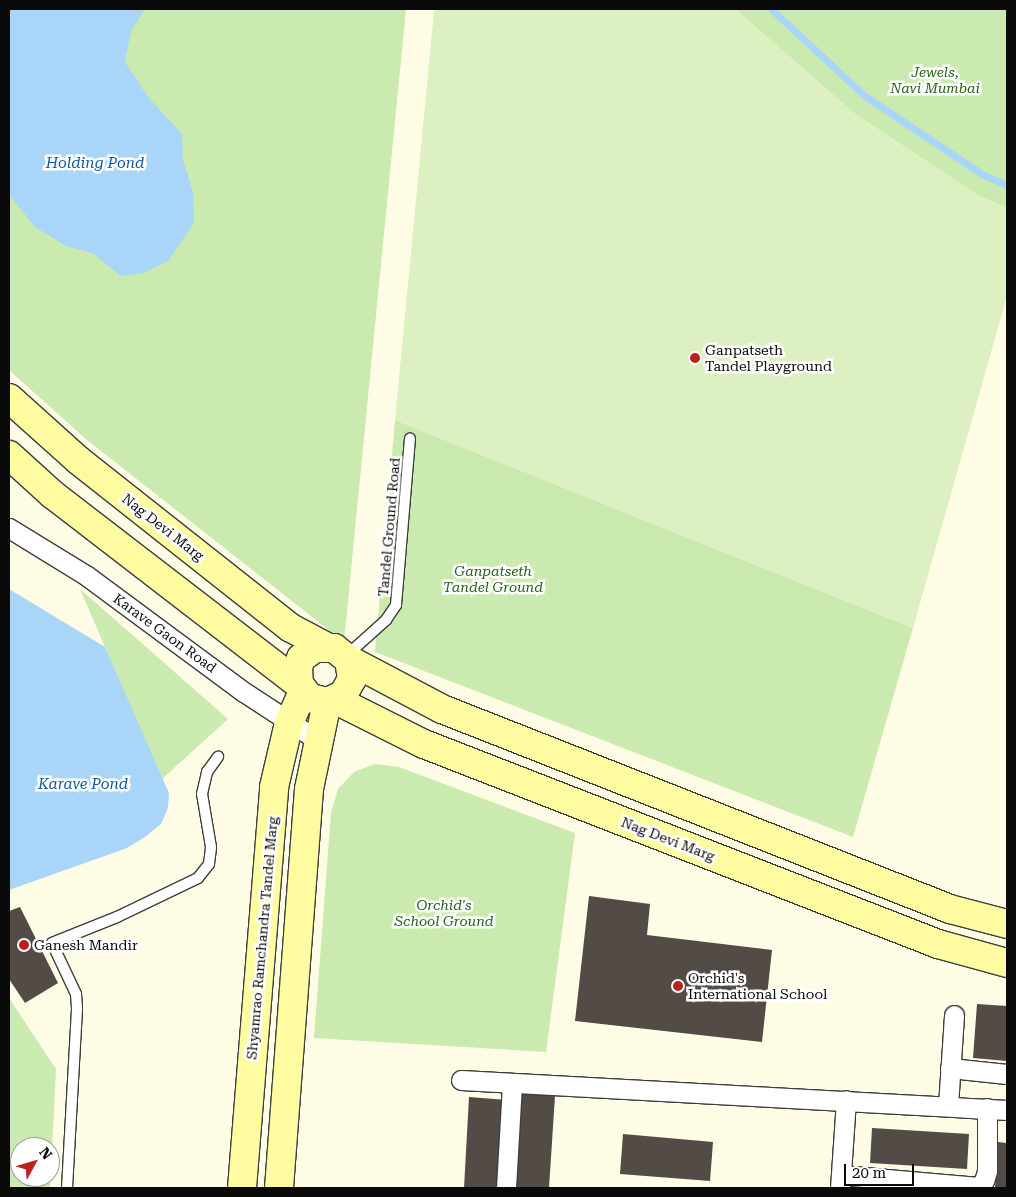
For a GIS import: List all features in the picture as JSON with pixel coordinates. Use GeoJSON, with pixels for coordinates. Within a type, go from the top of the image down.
{"type":"FeatureCollection","features":[{"type":"Feature","properties":{"kind":"main road","name":"Nag Devi Marg"},"geometry":{"type":"LineString","coordinates":[[9,398],[78,460],[291,628],[442,709],[950,909],[1007,924]]}},
{"type":"Feature","properties":{"kind":"main road","name":"Nag Devi Marg"},"geometry":{"type":"LineString","coordinates":[[9,455],[52,494],[316,695],[424,744],[938,944],[1007,963]]}},
{"type":"Feature","properties":{"kind":"main road"},"geometry":{"type":"LineString","coordinates":[[279,1188],[309,789],[319,741],[316,695],[297,676],[302,658],[315,648],[340,654],[352,679],[343,696],[316,695]]}},
{"type":"Feature","properties":{"kind":"main road","name":"Shyamrao Ramchandra Tandel Marg"},"geometry":{"type":"LineString","coordinates":[[242,1188],[274,787],[289,723],[316,695]]}},
{"type":"Feature","properties":{"kind":"street","name":"Karave Gaon Road"},"geometry":{"type":"LineString","coordinates":[[9,528],[87,576],[289,723],[319,741]]}},
{"type":"Feature","properties":{"kind":"street"},"geometry":{"type":"LineString","coordinates":[[948,1106],[954,1015]]}},
{"type":"Feature","properties":{"kind":"street"},"geometry":{"type":"LineString","coordinates":[[950,1068],[1007,1074]]}},
{"type":"Feature","properties":{"kind":"street"},"geometry":{"type":"LineString","coordinates":[[461,1080],[1007,1110]]}},
{"type":"Feature","properties":{"kind":"street"},"geometry":{"type":"LineString","coordinates":[[506,1188],[512,1083]]}},
{"type":"Feature","properties":{"kind":"street"},"geometry":{"type":"LineString","coordinates":[[846,1100],[840,1182],[978,1187],[984,1181],[987,1171],[987,1108]]}},
{"type":"Feature","properties":{"kind":"lane","name":"Tandel Ground Road"},"geometry":{"type":"LineString","coordinates":[[340,654],[386,620],[396,606],[410,439]]}},
{"type":"Feature","properties":{"kind":"lane"},"geometry":{"type":"LineString","coordinates":[[67,1188],[77,1008],[76,994],[52,943],[117,917],[198,878],[209,864],[212,847],[202,794],[207,772],[218,757]]}},
{"type":"Feature","properties":{"kind":"green space"},"geometry":{"type":"Polygon","coordinates":[[[9,9],[406,9],[344,642],[87,440],[9,370],[9,9]]]}},
{"type":"Feature","properties":{"kind":"green space","name":"Ganpatseth Tandel Playground"},"geometry":{"type":"Polygon","coordinates":[[[440,9],[735,9],[855,114],[979,196],[1007,208],[1007,296],[913,628],[395,420],[434,11],[440,9]]]}},
{"type":"Feature","properties":{"kind":"green space","name":"Jewels, Navi Mumbai"},"geometry":{"type":"Polygon","coordinates":[[[735,9],[1007,9],[1007,208],[979,196],[855,114],[735,9]]]}},
{"type":"Feature","properties":{"kind":"green space","name":"Ganpatseth Tandel Ground"},"geometry":{"type":"Polygon","coordinates":[[[395,420],[913,628],[853,837],[375,652],[395,420]]]}},
{"type":"Feature","properties":{"kind":"green space"},"geometry":{"type":"Polygon","coordinates":[[[80,589],[228,719],[162,779],[105,647],[80,589]]]}},
{"type":"Feature","properties":{"kind":"green space","name":"Orchid's School Ground"},"geometry":{"type":"Polygon","coordinates":[[[375,764],[399,767],[575,833],[546,1052],[314,1038],[331,813],[338,789],[354,772],[375,764]]]}},
{"type":"Feature","properties":{"kind":"green space"},"geometry":{"type":"Polygon","coordinates":[[[9,998],[56,1069],[53,1137],[10,1137],[10,1187],[50,1188],[9,1188],[9,998]]]}},
{"type":"Feature","properties":{"kind":"water","name":"Holding Pond"},"geometry":{"type":"Polygon","coordinates":[[[9,9],[145,9],[131,31],[125,62],[148,97],[182,134],[183,160],[193,192],[194,223],[168,261],[144,273],[121,276],[92,253],[66,246],[35,227],[10,196],[9,9]]]}},
{"type":"Feature","properties":{"kind":"water","name":"Karave Pond"},"geometry":{"type":"Polygon","coordinates":[[[9,589],[105,647],[169,793],[168,808],[161,824],[127,848],[9,890],[9,589]]]}},
{"type":"Feature","properties":{"kind":"building"},"geometry":{"type":"Polygon","coordinates":[[[589,896],[650,904],[647,935],[772,950],[762,1042],[575,1021],[589,896]]]}},
{"type":"Feature","properties":{"kind":"building","name":"Ganesh Mandir"},"geometry":{"type":"Polygon","coordinates":[[[20,907],[58,983],[25,1003],[9,979],[9,911],[20,907]]]}},
{"type":"Feature","properties":{"kind":"building"},"geometry":{"type":"Polygon","coordinates":[[[977,1004],[1007,1006],[1007,1061],[973,1058],[977,1004]]]}},
{"type":"Feature","properties":{"kind":"building"},"geometry":{"type":"Polygon","coordinates":[[[516,1093],[555,1096],[549,1188],[510,1188],[516,1093]]]}},
{"type":"Feature","properties":{"kind":"building"},"geometry":{"type":"Polygon","coordinates":[[[469,1097],[507,1100],[502,1188],[464,1188],[469,1097]]]}},
{"type":"Feature","properties":{"kind":"building"},"geometry":{"type":"Polygon","coordinates":[[[872,1128],[969,1134],[967,1169],[870,1163],[872,1128]]]}},
{"type":"Feature","properties":{"kind":"building"},"geometry":{"type":"Polygon","coordinates":[[[623,1134],[713,1142],[710,1181],[620,1174],[623,1134]]]}},
{"type":"Feature","properties":{"kind":"building"},"geometry":{"type":"Polygon","coordinates":[[[998,1142],[1007,1143],[1007,1188],[995,1188],[998,1142]]]}},
{"type":"Feature","properties":{"kind":"waterway"},"geometry":{"type":"LineString","coordinates":[[771,9],[865,96],[982,174],[1007,185]]}},
{"type":"Feature","properties":{"kind":"place","name":"Ganpatseth Tandel Playground"},"geometry":{"type":"Point","coordinates":[695,358]}},
{"type":"Feature","properties":{"kind":"place","name":"Ganesh Mandir"},"geometry":{"type":"Point","coordinates":[24,945]}},
{"type":"Feature","properties":{"kind":"place","name":"Orchid's International School"},"geometry":{"type":"Point","coordinates":[678,986]}}]}
